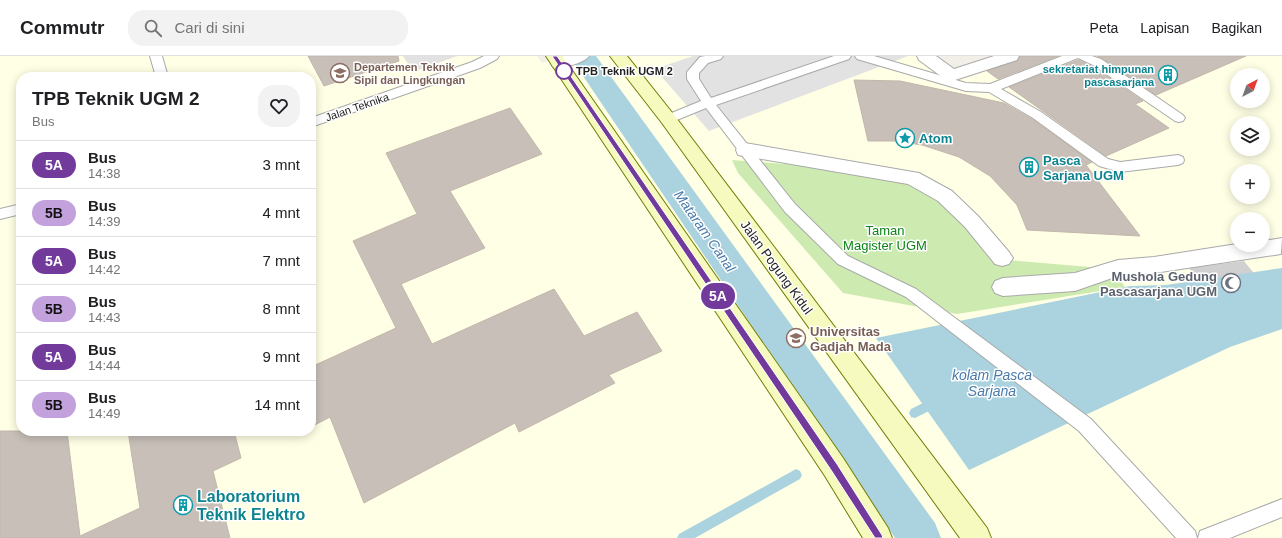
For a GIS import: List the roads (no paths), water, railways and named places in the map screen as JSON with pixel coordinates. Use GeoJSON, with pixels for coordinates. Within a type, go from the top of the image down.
{"type":"FeatureCollection","features":[{"type":"Feature","properties":{"kind":"main road","name":"Jalan Pogung Kidul"},"geometry":{"type":"LineString","coordinates":[[618,56],[668,119],[977,538]]}},
{"type":"Feature","properties":{"kind":"main road"},"geometry":{"type":"LineString","coordinates":[[566,59],[834,467],[878,538]]}},
{"type":"Feature","properties":{"kind":"street"},"geometry":{"type":"LineString","coordinates":[[925,56],[952,76],[1011,56]]}},
{"type":"Feature","properties":{"kind":"street"},"geometry":{"type":"LineString","coordinates":[[745,150],[912,178],[946,196],[972,222],[1002,258]]}},
{"type":"Feature","properties":{"kind":"street"},"geometry":{"type":"LineString","coordinates":[[1003,288],[1075,282],[1118,268],[1154,265],[1281,246]]}},
{"type":"Feature","properties":{"kind":"lane"},"geometry":{"type":"LineString","coordinates":[[156,56],[161,72]]}},
{"type":"Feature","properties":{"kind":"lane","name":"Jalan Teknika"},"geometry":{"type":"LineString","coordinates":[[316,121],[476,65],[493,56]]}},
{"type":"Feature","properties":{"kind":"lane"},"geometry":{"type":"LineString","coordinates":[[717,56],[704,60],[693,72],[693,79],[708,103],[790,208],[843,260],[911,293],[946,318],[1085,425],[1188,538]]}},
{"type":"Feature","properties":{"kind":"lane"},"geometry":{"type":"LineString","coordinates":[[668,119],[708,103],[845,56]]}},
{"type":"Feature","properties":{"kind":"lane"},"geometry":{"type":"LineString","coordinates":[[861,56],[966,87],[991,88],[1073,56]]}},
{"type":"Feature","properties":{"kind":"lane"},"geometry":{"type":"LineString","coordinates":[[1082,56],[1097,62],[1179,118]]}},
{"type":"Feature","properties":{"kind":"lane"},"geometry":{"type":"LineString","coordinates":[[991,88],[1037,115],[1104,163],[1120,167],[1178,160]]}},
{"type":"Feature","properties":{"kind":"lane"},"geometry":{"type":"LineString","coordinates":[[0,214],[16,210]]}},
{"type":"Feature","properties":{"kind":"lane"},"geometry":{"type":"LineString","coordinates":[[1207,538],[1282,508]]}},
{"type":"Feature","properties":{"kind":"water","name":"kolam Pasca Sarjana"},"geometry":{"type":"Polygon","coordinates":[[[1282,268],[1282,329],[1230,347],[969,470],[876,338],[1130,286],[1166,285],[1282,268]]]}},
{"type":"Feature","properties":{"kind":"waterway","name":"Mataram Canal"},"geometry":{"type":"LineString","coordinates":[[586,61],[920,538]]}},
{"type":"Feature","properties":{"kind":"waterway"},"geometry":{"type":"LineString","coordinates":[[915,413],[937,401]]}},
{"type":"Feature","properties":{"kind":"waterway"},"geometry":{"type":"LineString","coordinates":[[683,538],[796,475]]}},
{"type":"Feature","properties":{"kind":"place","name":"TPB Teknik UGM 2"},"geometry":{"type":"Point","coordinates":[564,71]}},
{"type":"Feature","properties":{"kind":"place","name":"Departemen Teknik Sipil dan Lingkungan"},"geometry":{"type":"Point","coordinates":[340,73]}},
{"type":"Feature","properties":{"kind":"place","name":"sekretariat himpunan pascasarjana"},"geometry":{"type":"Point","coordinates":[1168,75]}},
{"type":"Feature","properties":{"kind":"place","name":"Atom"},"geometry":{"type":"Point","coordinates":[905,138]}},
{"type":"Feature","properties":{"kind":"place","name":"Pasca Sarjana UGM"},"geometry":{"type":"Point","coordinates":[1029,167]}},
{"type":"Feature","properties":{"kind":"place","name":"Mushola Gedung Pascasarjana UGM"},"geometry":{"type":"Point","coordinates":[1231,283]}},
{"type":"Feature","properties":{"kind":"place","name":"Universitas Gadjah Mada"},"geometry":{"type":"Point","coordinates":[796,338]}},
{"type":"Feature","properties":{"kind":"place","name":"Laboratorium Teknik Elektro"},"geometry":{"type":"Point","coordinates":[183,505]}},
{"type":"Feature","properties":{"kind":"park label","name":"Taman Magister UGM"},"geometry":{"type":"Point","coordinates":[885,238]}}]}
